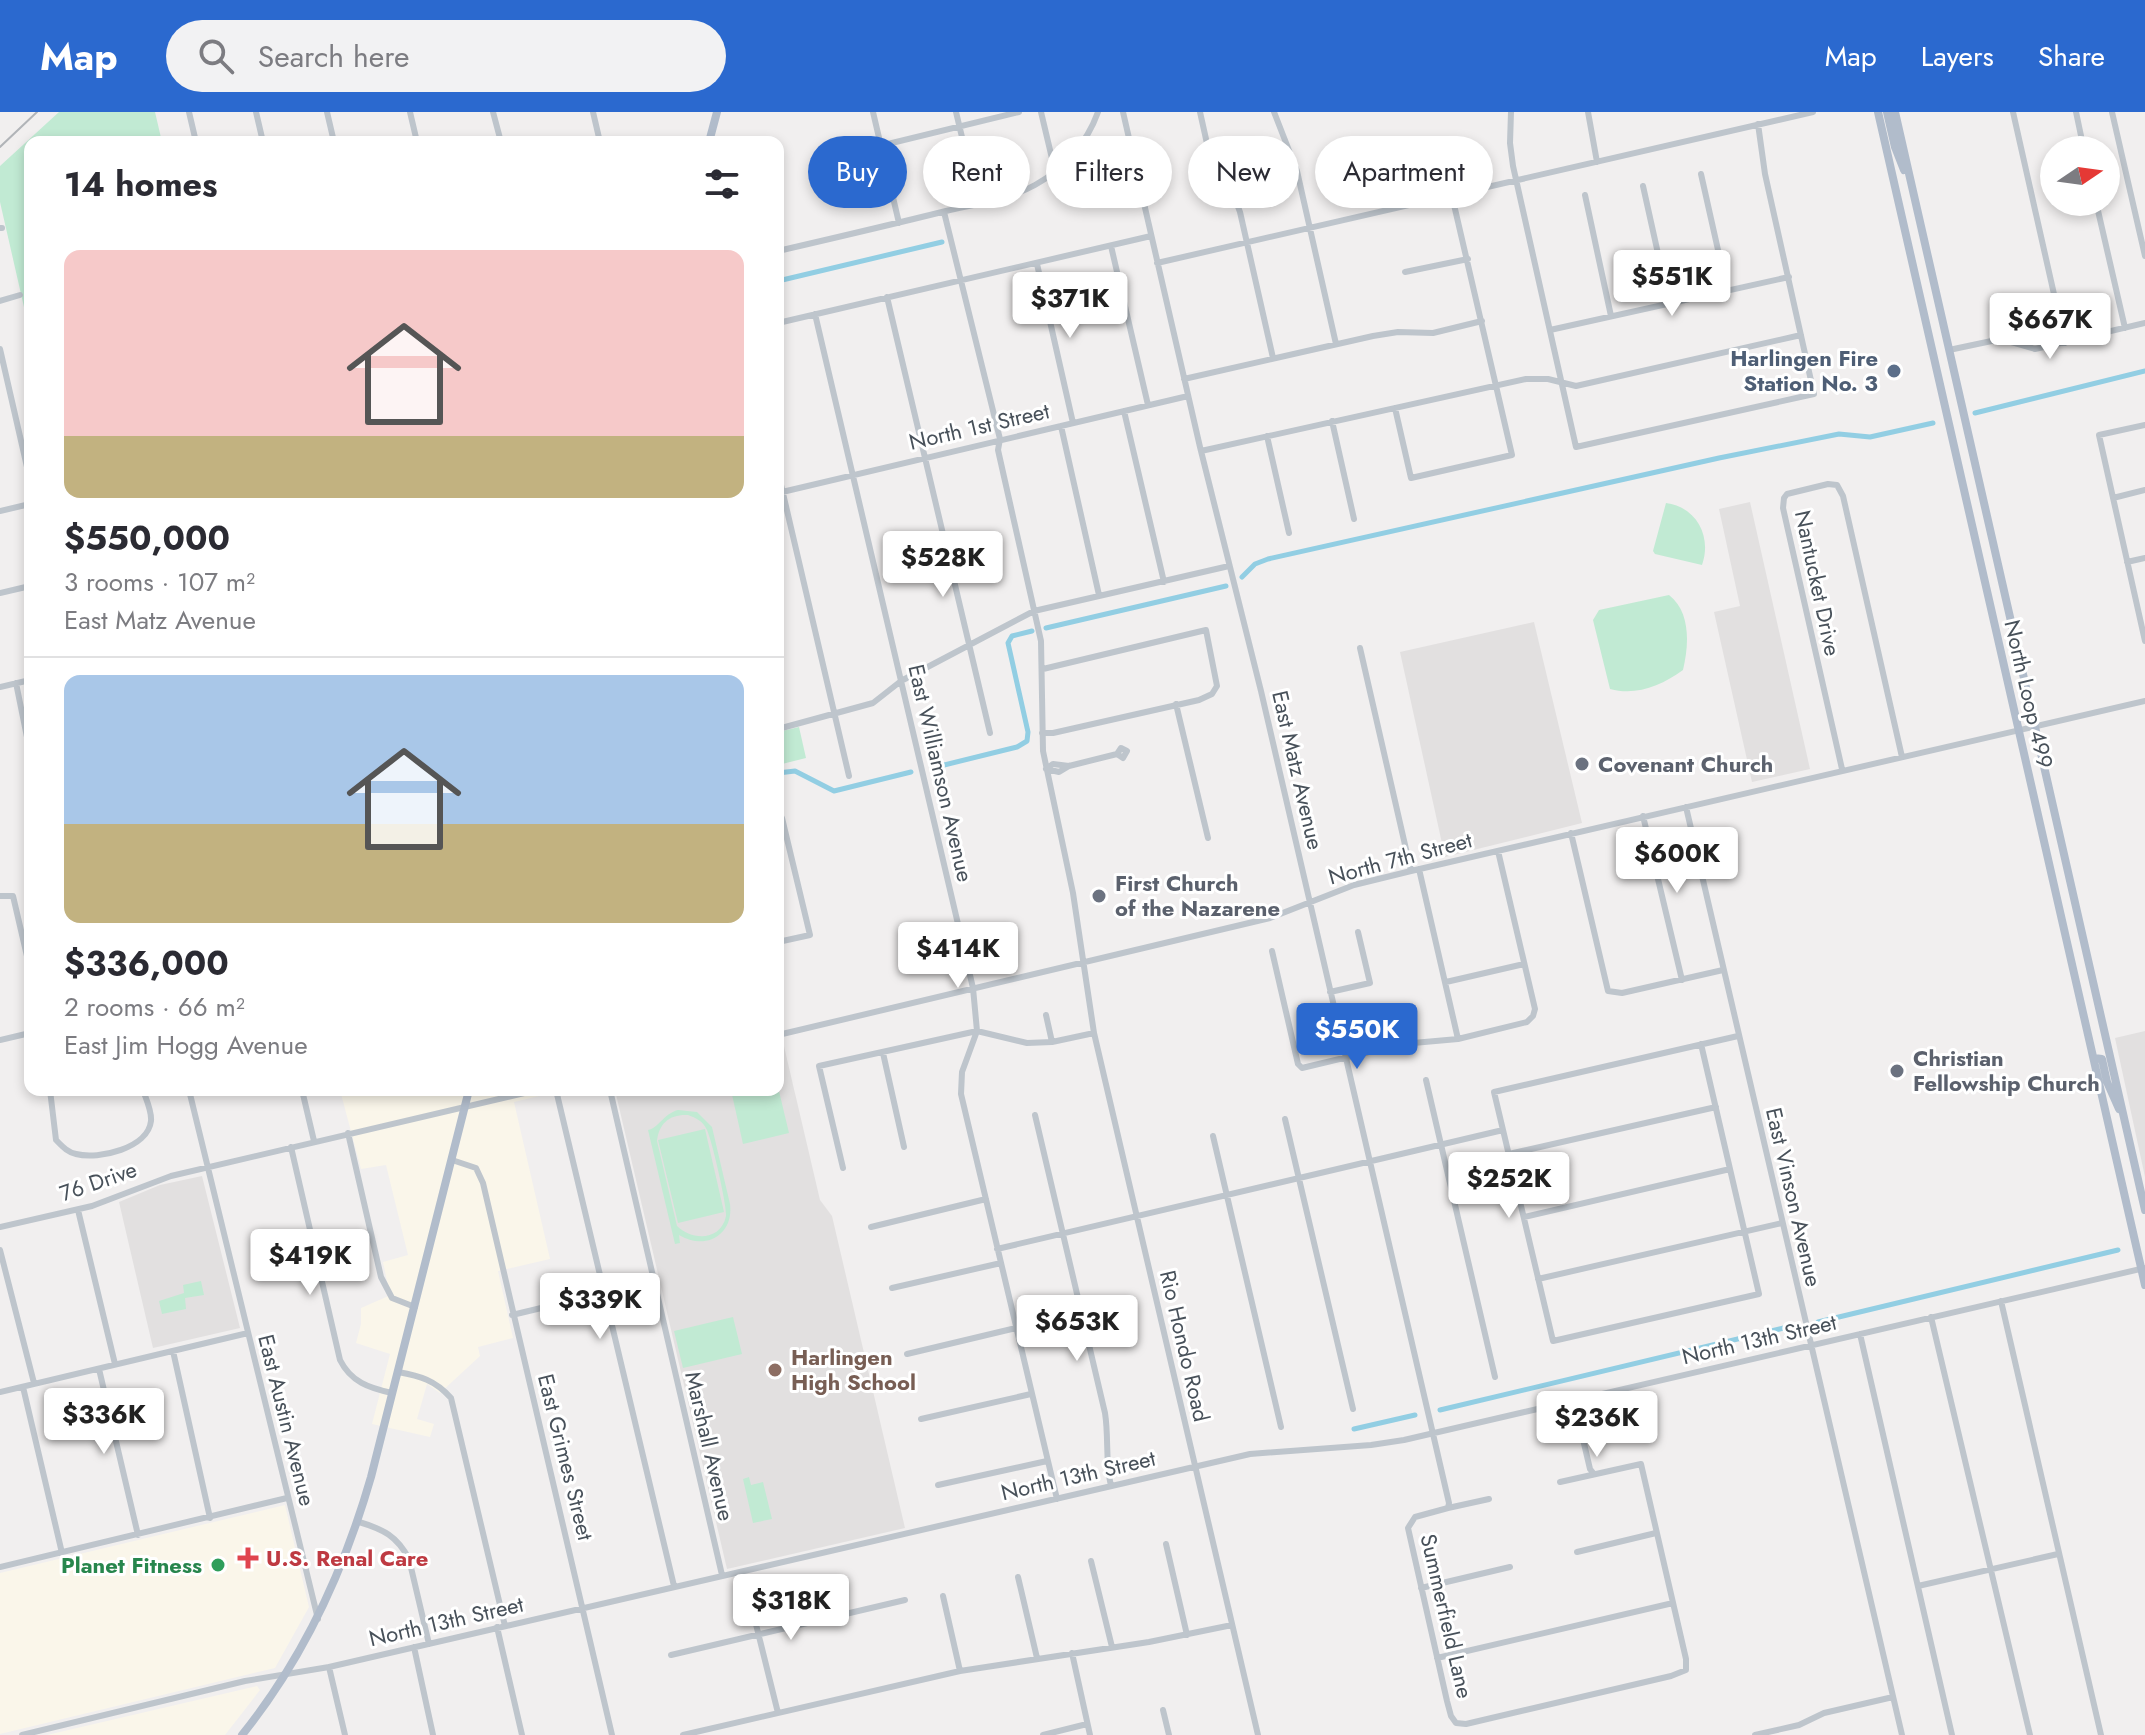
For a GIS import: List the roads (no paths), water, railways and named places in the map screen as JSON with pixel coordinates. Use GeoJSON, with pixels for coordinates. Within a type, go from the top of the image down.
{"type":"FeatureCollection","features":[{"type":"Feature","properties":{"kind":"main road"},"geometry":{"type":"LineString","coordinates":[[711,136],[717,112]]}},
{"type":"Feature","properties":{"kind":"main road","name":"North Loop 499"},"geometry":{"type":"LineString","coordinates":[[1878,112],[2145,1285]]}},
{"type":"Feature","properties":{"kind":"main road"},"geometry":{"type":"LineString","coordinates":[[1887,112],[1895,147],[1913,193]]}},
{"type":"Feature","properties":{"kind":"main road","name":"North Loop 499"},"geometry":{"type":"LineString","coordinates":[[1895,112],[2145,1210]]}},
{"type":"Feature","properties":{"kind":"main road"},"geometry":{"type":"LineString","coordinates":[[1933,354],[1949,350]]}},
{"type":"Feature","properties":{"kind":"main road"},"geometry":{"type":"LineString","coordinates":[[2094,1058],[2102,1059],[2111,1092],[2124,1116]]}},
{"type":"Feature","properties":{"kind":"main road"},"geometry":{"type":"LineString","coordinates":[[242,1735],[287,1675],[318,1619],[359,1522],[467,1096]]}},
{"type":"Feature","properties":{"kind":"street"},"geometry":{"type":"LineString","coordinates":[[189,112],[195,136]]}},
{"type":"Feature","properties":{"kind":"street"},"geometry":{"type":"LineString","coordinates":[[256,112],[262,136]]}},
{"type":"Feature","properties":{"kind":"street"},"geometry":{"type":"LineString","coordinates":[[327,112],[333,136]]}},
{"type":"Feature","properties":{"kind":"street"},"geometry":{"type":"LineString","coordinates":[[410,112],[416,136]]}},
{"type":"Feature","properties":{"kind":"street"},"geometry":{"type":"LineString","coordinates":[[493,112],[499,136]]}},
{"type":"Feature","properties":{"kind":"street"},"geometry":{"type":"LineString","coordinates":[[593,112],[599,136]]}},
{"type":"Feature","properties":{"kind":"street"},"geometry":{"type":"LineString","coordinates":[[873,112],[878,136]]}},
{"type":"Feature","properties":{"kind":"street"},"geometry":{"type":"LineString","coordinates":[[956,112],[961,136]]}},
{"type":"Feature","properties":{"kind":"street"},"geometry":{"type":"LineString","coordinates":[[907,139],[1019,112]]}},
{"type":"Feature","properties":{"kind":"street"},"geometry":{"type":"LineString","coordinates":[[1041,112],[1047,136]]}},
{"type":"Feature","properties":{"kind":"street"},"geometry":{"type":"LineString","coordinates":[[1085,136],[1098,112]]}},
{"type":"Feature","properties":{"kind":"street","name":"East Matz Avenue"},"geometry":{"type":"LineString","coordinates":[[1123,112],[1433,1434]]}},
{"type":"Feature","properties":{"kind":"street"},"geometry":{"type":"LineString","coordinates":[[1200,112],[1208,148],[1233,192],[1273,358]]}},
{"type":"Feature","properties":{"kind":"street"},"geometry":{"type":"LineString","coordinates":[[1274,112],[1294,161],[1336,344]]}},
{"type":"Feature","properties":{"kind":"street"},"geometry":{"type":"LineString","coordinates":[[1511,112],[1510,148],[1576,447],[1814,394],[1765,174],[1758,124]]}},
{"type":"Feature","properties":{"kind":"street"},"geometry":{"type":"LineString","coordinates":[[1588,112],[1597,162]]}},
{"type":"Feature","properties":{"kind":"street"},"geometry":{"type":"LineString","coordinates":[[1493,187],[1813,112]]}},
{"type":"Feature","properties":{"kind":"street"},"geometry":{"type":"LineString","coordinates":[[2013,112],[2065,343]]}},
{"type":"Feature","properties":{"kind":"street"},"geometry":{"type":"LineString","coordinates":[[2076,112],[2081,136]]}},
{"type":"Feature","properties":{"kind":"street"},"geometry":{"type":"LineString","coordinates":[[2112,112],[2145,256]]}},
{"type":"Feature","properties":{"kind":"street"},"geometry":{"type":"LineString","coordinates":[[1701,174],[1727,290]]}},
{"type":"Feature","properties":{"kind":"street"},"geometry":{"type":"LineString","coordinates":[[1643,186],[1669,303]]}},
{"type":"Feature","properties":{"kind":"street"},"geometry":{"type":"LineString","coordinates":[[1585,195],[1611,316]]}},
{"type":"Feature","properties":{"kind":"street"},"geometry":{"type":"LineString","coordinates":[[895,208],[899,223]]}},
{"type":"Feature","properties":{"kind":"street"},"geometry":{"type":"LineString","coordinates":[[784,250],[961,208]]}},
{"type":"Feature","properties":{"kind":"street"},"geometry":{"type":"LineString","coordinates":[[1157,263],[1400,208]]}},
{"type":"Feature","properties":{"kind":"street"},"geometry":{"type":"LineString","coordinates":[[1395,408],[1411,478],[1512,455],[1455,208]]}},
{"type":"Feature","properties":{"kind":"street","name":"Rio Hondo Road"},"geometry":{"type":"LineString","coordinates":[[944,212],[1000,439],[998,450],[1041,641],[1042,733],[1046,769],[1075,903],[1081,963],[1094,1033],[1258,1735]]}},
{"type":"Feature","properties":{"kind":"street"},"geometry":{"type":"LineString","coordinates":[[2099,216],[2125,328]]}},
{"type":"Feature","properties":{"kind":"street"},"geometry":{"type":"LineString","coordinates":[[784,322],[1151,236]]}},
{"type":"Feature","properties":{"kind":"street"},"geometry":{"type":"LineString","coordinates":[[1111,246],[1148,405]]}},
{"type":"Feature","properties":{"kind":"street"},"geometry":{"type":"LineString","coordinates":[[1405,272],[1468,259]]}},
{"type":"Feature","properties":{"kind":"street"},"geometry":{"type":"LineString","coordinates":[[1037,264],[1073,423]]}},
{"type":"Feature","properties":{"kind":"street"},"geometry":{"type":"LineString","coordinates":[[1550,330],[1789,277]]}},
{"type":"Feature","properties":{"kind":"street"},"geometry":{"type":"LineString","coordinates":[[0,301],[20,295]]}},
{"type":"Feature","properties":{"kind":"street"},"geometry":{"type":"LineString","coordinates":[[887,297],[990,733]]}},
{"type":"Feature","properties":{"kind":"street","name":"East Williamson Avenue"},"geometry":{"type":"LineString","coordinates":[[815,314],[973,988],[977,1031],[962,1072],[961,1094],[1057,1499]]}},
{"type":"Feature","properties":{"kind":"street"},"geometry":{"type":"LineString","coordinates":[[1184,379],[1386,333],[1433,333],[1482,321]]}},
{"type":"Feature","properties":{"kind":"street"},"geometry":{"type":"LineString","coordinates":[[1949,350],[2001,339],[2035,349],[2145,323]]}},
{"type":"Feature","properties":{"kind":"street"},"geometry":{"type":"LineString","coordinates":[[1201,451],[1495,385],[1535,378],[1576,386],[1801,335]]}},
{"type":"Feature","properties":{"kind":"street"},"geometry":{"type":"LineString","coordinates":[[0,349],[24,454]]}},
{"type":"Feature","properties":{"kind":"street","name":"North 1st Street"},"geometry":{"type":"LineString","coordinates":[[784,491],[1188,396]]}},
{"type":"Feature","properties":{"kind":"street"},"geometry":{"type":"LineString","coordinates":[[1124,411],[1164,582]]}},
{"type":"Feature","properties":{"kind":"street"},"geometry":{"type":"LineString","coordinates":[[1332,421],[1354,519]]}},
{"type":"Feature","properties":{"kind":"street"},"geometry":{"type":"LineString","coordinates":[[2145,425],[2099,435],[2145,641]]}},
{"type":"Feature","properties":{"kind":"street"},"geometry":{"type":"LineString","coordinates":[[1061,426],[1099,595]]}},
{"type":"Feature","properties":{"kind":"street"},"geometry":{"type":"LineString","coordinates":[[1267,436],[1289,533]]}},
{"type":"Feature","properties":{"kind":"street","name":"Nantucket Drive"},"geometry":{"type":"LineString","coordinates":[[1842,769],[1783,508],[1787,494],[1828,484],[1837,485],[1843,496],[1902,757]]}},
{"type":"Feature","properties":{"kind":"street"},"geometry":{"type":"LineString","coordinates":[[2113,498],[2145,490]]}},
{"type":"Feature","properties":{"kind":"street"},"geometry":{"type":"LineString","coordinates":[[0,511],[24,505]]}},
{"type":"Feature","properties":{"kind":"street"},"geometry":{"type":"LineString","coordinates":[[784,508],[849,776]]}},
{"type":"Feature","properties":{"kind":"street"},"geometry":{"type":"LineString","coordinates":[[2127,562],[2145,558]]}},
{"type":"Feature","properties":{"kind":"street"},"geometry":{"type":"LineString","coordinates":[[784,727],[873,703],[901,681],[1034,611],[1229,566]]}},
{"type":"Feature","properties":{"kind":"street"},"geometry":{"type":"LineString","coordinates":[[0,593],[24,587]]}},
{"type":"Feature","properties":{"kind":"street"},"geometry":{"type":"LineString","coordinates":[[1042,733],[1204,699],[1215,691],[1206,630],[1043,669]]}},
{"type":"Feature","properties":{"kind":"street"},"geometry":{"type":"LineString","coordinates":[[1360,648],[1411,871]]}},
{"type":"Feature","properties":{"kind":"street"},"geometry":{"type":"LineString","coordinates":[[0,687],[24,681]]}},
{"type":"Feature","properties":{"kind":"street"},"geometry":{"type":"LineString","coordinates":[[16,683],[24,722]]}},
{"type":"Feature","properties":{"kind":"street","name":"North 7th Street"},"geometry":{"type":"LineString","coordinates":[[784,1034],[1270,918],[1354,885],[1419,869],[2145,701]]}},
{"type":"Feature","properties":{"kind":"street"},"geometry":{"type":"LineString","coordinates":[[1176,704],[1208,838]]}},
{"type":"Feature","properties":{"kind":"street"},"geometry":{"type":"LineString","coordinates":[[1046,769],[1059,772],[1069,766],[1117,754]]}},
{"type":"Feature","properties":{"kind":"street","name":"East Vinson Avenue"},"geometry":{"type":"LineString","coordinates":[[1686,807],[1902,1735]]}},
{"type":"Feature","properties":{"kind":"street"},"geometry":{"type":"LineString","coordinates":[[1643,816],[1682,980]]}},
{"type":"Feature","properties":{"kind":"street"},"geometry":{"type":"LineString","coordinates":[[784,826],[810,935],[784,941]]}},
{"type":"Feature","properties":{"kind":"street"},"geometry":{"type":"LineString","coordinates":[[1571,833],[1608,991],[1622,993],[1723,970]]}},
{"type":"Feature","properties":{"kind":"street"},"geometry":{"type":"LineString","coordinates":[[1272,951],[1299,1066],[1305,1068],[1421,1041],[1458,1039],[1527,1022],[1535,1009],[1498,851]]}},
{"type":"Feature","properties":{"kind":"street"},"geometry":{"type":"LineString","coordinates":[[1419,869],[1458,1039]]}},
{"type":"Feature","properties":{"kind":"street"},"geometry":{"type":"LineString","coordinates":[[0,896],[13,896],[24,943]]}},
{"type":"Feature","properties":{"kind":"street"},"geometry":{"type":"LineString","coordinates":[[1330,992],[1370,983],[1358,932]]}},
{"type":"Feature","properties":{"kind":"street"},"geometry":{"type":"LineString","coordinates":[[1446,982],[1524,964]]}},
{"type":"Feature","properties":{"kind":"street"},"geometry":{"type":"LineString","coordinates":[[1046,1015],[1052,1042]]}},
{"type":"Feature","properties":{"kind":"street"},"geometry":{"type":"LineString","coordinates":[[843,1168],[819,1066],[977,1031],[1027,1043],[1052,1042],[1094,1033]]}},
{"type":"Feature","properties":{"kind":"street"},"geometry":{"type":"LineString","coordinates":[[0,1040],[24,1034]]}},
{"type":"Feature","properties":{"kind":"street"},"geometry":{"type":"LineString","coordinates":[[1701,1044],[1759,1294],[1553,1341],[1494,1092],[1701,1044],[1738,1036]]}},
{"type":"Feature","properties":{"kind":"street"},"geometry":{"type":"LineString","coordinates":[[883,1053],[904,1147]]}},
{"type":"Feature","properties":{"kind":"street"},"geometry":{"type":"LineString","coordinates":[[1426,1080],[1495,1377]]}},
{"type":"Feature","properties":{"kind":"street"},"geometry":{"type":"LineString","coordinates":[[51,1096],[56,1140],[73,1154],[84,1155],[133,1144],[145,1135],[151,1115],[145,1096]]}},
{"type":"Feature","properties":{"kind":"street","name":"East Austin Avenue"},"geometry":{"type":"LineString","coordinates":[[190,1096],[318,1619]]}},
{"type":"Feature","properties":{"kind":"street"},"geometry":{"type":"LineString","coordinates":[[303,1096],[314,1141]]}},
{"type":"Feature","properties":{"kind":"street"},"geometry":{"type":"LineString","coordinates":[[207,1166],[508,1096]]}},
{"type":"Feature","properties":{"kind":"street"},"geometry":{"type":"LineString","coordinates":[[557,1096],[674,1586]]}},
{"type":"Feature","properties":{"kind":"street","name":"Marshall Avenue"},"geometry":{"type":"LineString","coordinates":[[611,1096],[722,1575]]}},
{"type":"Feature","properties":{"kind":"street"},"geometry":{"type":"LineString","coordinates":[[1509,1154],[1716,1107]]}},
{"type":"Feature","properties":{"kind":"street"},"geometry":{"type":"LineString","coordinates":[[1035,1115],[1105,1413],[1107,1467],[1111,1486]]}},
{"type":"Feature","properties":{"kind":"street"},"geometry":{"type":"LineString","coordinates":[[1285,1119],[1353,1409]]}},
{"type":"Feature","properties":{"kind":"street"},"geometry":{"type":"LineString","coordinates":[[997,1249],[1503,1130]]}},
{"type":"Feature","properties":{"kind":"street"},"geometry":{"type":"LineString","coordinates":[[348,1133],[381,1277],[392,1298],[415,1307]]}},
{"type":"Feature","properties":{"kind":"street"},"geometry":{"type":"LineString","coordinates":[[1213,1136],[1281,1427]]}},
{"type":"Feature","properties":{"kind":"street"},"geometry":{"type":"LineString","coordinates":[[291,1147],[340,1360],[345,1370],[360,1383],[392,1393]]}},
{"type":"Feature","properties":{"kind":"street","name":"East Grimes Street"},"geometry":{"type":"LineString","coordinates":[[452,1160],[472,1165],[480,1173],[612,1735]]}},
{"type":"Feature","properties":{"kind":"street","name":"76 Drive"},"geometry":{"type":"LineString","coordinates":[[0,1227],[78,1210],[153,1181],[207,1166]]}},
{"type":"Feature","properties":{"kind":"street"},"geometry":{"type":"LineString","coordinates":[[1524,1217],[1730,1169]]}},
{"type":"Feature","properties":{"kind":"street"},"geometry":{"type":"LineString","coordinates":[[871,1227],[986,1199]]}},
{"type":"Feature","properties":{"kind":"street"},"geometry":{"type":"LineString","coordinates":[[78,1210],[115,1364]]}},
{"type":"Feature","properties":{"kind":"street"},"geometry":{"type":"LineString","coordinates":[[1538,1279],[1782,1223]]}},
{"type":"Feature","properties":{"kind":"street"},"geometry":{"type":"LineString","coordinates":[[0,1250],[34,1383]]}},
{"type":"Feature","properties":{"kind":"street"},"geometry":{"type":"LineString","coordinates":[[892,1288],[1001,1263]]}},
{"type":"Feature","properties":{"kind":"street","name":"North 13th Street"},"geometry":{"type":"LineString","coordinates":[[22,1735],[205,1690],[329,1667],[1250,1454],[1371,1445],[1433,1434],[2143,1268]]}},
{"type":"Feature","properties":{"kind":"street"},"geometry":{"type":"LineString","coordinates":[[512,1315],[654,1281]]}},
{"type":"Feature","properties":{"kind":"street"},"geometry":{"type":"LineString","coordinates":[[2001,1301],[2101,1735]]}},
{"type":"Feature","properties":{"kind":"street"},"geometry":{"type":"LineString","coordinates":[[1931,1317],[2030,1735]]}},
{"type":"Feature","properties":{"kind":"street"},"geometry":{"type":"LineString","coordinates":[[907,1354],[1016,1328]]}},
{"type":"Feature","properties":{"kind":"street"},"geometry":{"type":"LineString","coordinates":[[0,1392],[248,1333]]}},
{"type":"Feature","properties":{"kind":"street"},"geometry":{"type":"LineString","coordinates":[[1860,1334],[1952,1735]]}},
{"type":"Feature","properties":{"kind":"street"},"geometry":{"type":"LineString","coordinates":[[173,1351],[210,1518]]}},
{"type":"Feature","properties":{"kind":"street"},"geometry":{"type":"LineString","coordinates":[[99,1369],[138,1535]]}},
{"type":"Feature","properties":{"kind":"street"},"geometry":{"type":"LineString","coordinates":[[398,1372],[424,1377],[439,1385],[451,1398],[505,1626]]}},
{"type":"Feature","properties":{"kind":"street"},"geometry":{"type":"LineString","coordinates":[[23,1387],[62,1553]]}},
{"type":"Feature","properties":{"kind":"street"},"geometry":{"type":"LineString","coordinates":[[921,1419],[1031,1394]]}},
{"type":"Feature","properties":{"kind":"street"},"geometry":{"type":"LineString","coordinates":[[1574,1401],[1590,1469],[1594,1474]]}},
{"type":"Feature","properties":{"kind":"street","name":"Summerfield Lane"},"geometry":{"type":"LineString","coordinates":[[1433,1434],[1448,1508],[1415,1517],[1408,1524],[1408,1533],[1451,1716],[1456,1723],[1466,1724],[1684,1672],[1687,1663],[1673,1603]]}},
{"type":"Feature","properties":{"kind":"street"},"geometry":{"type":"LineString","coordinates":[[938,1485],[1047,1461]]}},
{"type":"Feature","properties":{"kind":"street"},"geometry":{"type":"LineString","coordinates":[[1437,1658],[1673,1603],[1641,1464],[1560,1482]]}},
{"type":"Feature","properties":{"kind":"street"},"geometry":{"type":"LineString","coordinates":[[0,1567],[287,1498]]}},
{"type":"Feature","properties":{"kind":"street"},"geometry":{"type":"LineString","coordinates":[[1448,1508],[1489,1499]]}},
{"type":"Feature","properties":{"kind":"street"},"geometry":{"type":"LineString","coordinates":[[359,1522],[387,1532],[403,1547],[409,1559],[429,1644]]}},
{"type":"Feature","properties":{"kind":"street"},"geometry":{"type":"LineString","coordinates":[[1577,1552],[1656,1533]]}},
{"type":"Feature","properties":{"kind":"street"},"geometry":{"type":"LineString","coordinates":[[1166,1544],[1187,1635]]}},
{"type":"Feature","properties":{"kind":"street"},"geometry":{"type":"LineString","coordinates":[[1918,1586],[2058,1554]]}},
{"type":"Feature","properties":{"kind":"street"},"geometry":{"type":"LineString","coordinates":[[1091,1561],[1112,1647]]}},
{"type":"Feature","properties":{"kind":"street"},"geometry":{"type":"LineString","coordinates":[[1421,1588],[1510,1567]]}},
{"type":"Feature","properties":{"kind":"street"},"geometry":{"type":"LineString","coordinates":[[743,1572],[778,1713]]}},
{"type":"Feature","properties":{"kind":"street"},"geometry":{"type":"LineString","coordinates":[[1018,1577],[1037,1658]]}},
{"type":"Feature","properties":{"kind":"street"},"geometry":{"type":"LineString","coordinates":[[943,1596],[960,1671]]}},
{"type":"Feature","properties":{"kind":"street"},"geometry":{"type":"LineString","coordinates":[[671,1655],[905,1600]]}},
{"type":"Feature","properties":{"kind":"street"},"geometry":{"type":"LineString","coordinates":[[683,1735],[960,1671],[1232,1625]]}},
{"type":"Feature","properties":{"kind":"street"},"geometry":{"type":"LineString","coordinates":[[497,1627],[522,1735]]}},
{"type":"Feature","properties":{"kind":"street"},"geometry":{"type":"LineString","coordinates":[[414,1647],[433,1735]]}},
{"type":"Feature","properties":{"kind":"street"},"geometry":{"type":"LineString","coordinates":[[1072,1653],[1090,1735]]}},
{"type":"Feature","properties":{"kind":"street"},"geometry":{"type":"LineString","coordinates":[[329,1667],[345,1735]]}},
{"type":"Feature","properties":{"kind":"street"},"geometry":{"type":"LineString","coordinates":[[1757,1735],[1799,1725],[1824,1713],[1893,1697]]}},
{"type":"Feature","properties":{"kind":"street"},"geometry":{"type":"LineString","coordinates":[[1163,1710],[1169,1735]]}},
{"type":"Feature","properties":{"kind":"street"},"geometry":{"type":"LineString","coordinates":[[1043,1735],[1087,1724]]}},
{"type":"Feature","properties":{"kind":"waterway"},"geometry":{"type":"LineString","coordinates":[[784,280],[942,242]]}},
{"type":"Feature","properties":{"kind":"waterway"},"geometry":{"type":"LineString","coordinates":[[1975,413],[2145,371]]}},
{"type":"Feature","properties":{"kind":"waterway"},"geometry":{"type":"LineString","coordinates":[[1242,577],[1255,564],[1268,559],[1719,458],[1839,434],[1870,437],[1933,423]]}},
{"type":"Feature","properties":{"kind":"waterway"},"geometry":{"type":"LineString","coordinates":[[1046,628],[1226,586]]}},
{"type":"Feature","properties":{"kind":"waterway"},"geometry":{"type":"LineString","coordinates":[[932,768],[1017,747],[1027,741],[1028,732],[1008,643],[1012,636],[1032,631]]}},
{"type":"Feature","properties":{"kind":"waterway"},"geometry":{"type":"LineString","coordinates":[[784,772],[795,771],[834,791],[911,772]]}},
{"type":"Feature","properties":{"kind":"waterway"},"geometry":{"type":"LineString","coordinates":[[1818,1322],[2118,1250]]}},
{"type":"Feature","properties":{"kind":"waterway"},"geometry":{"type":"LineString","coordinates":[[1440,1410],[1792,1326]]}},
{"type":"Feature","properties":{"kind":"waterway"},"geometry":{"type":"LineString","coordinates":[[1354,1429],[1415,1415]]}},
{"type":"Feature","properties":{"kind":"railway"},"geometry":{"type":"LineString","coordinates":[[0,147],[37,112]]}},
{"type":"Feature","properties":{"kind":"place","name":"Harlingen Fire Station No. 3"},"geometry":{"type":"Point","coordinates":[1894,371]}},
{"type":"Feature","properties":{"kind":"place","name":"Covenant Church"},"geometry":{"type":"Point","coordinates":[1582,764]}},
{"type":"Feature","properties":{"kind":"place","name":"First Church of the Nazarene"},"geometry":{"type":"Point","coordinates":[1099,896]}},
{"type":"Feature","properties":{"kind":"place","name":"Christian Fellowship Church"},"geometry":{"type":"Point","coordinates":[1897,1071]}},
{"type":"Feature","properties":{"kind":"place","name":"Harlingen High School"},"geometry":{"type":"Point","coordinates":[775,1370]}},
{"type":"Feature","properties":{"kind":"place","name":"U.S. Renal Care"},"geometry":{"type":"Point","coordinates":[248,1558]}},
{"type":"Feature","properties":{"kind":"place","name":"Planet Fitness"},"geometry":{"type":"Point","coordinates":[218,1565]}}]}
